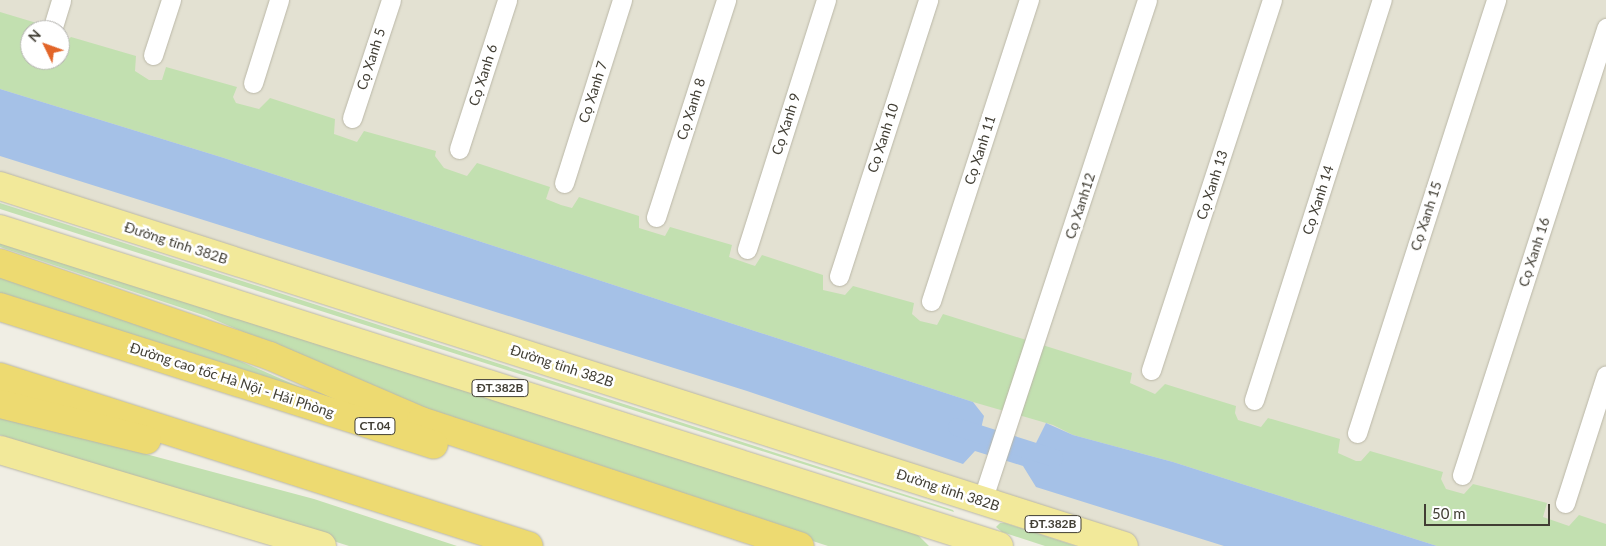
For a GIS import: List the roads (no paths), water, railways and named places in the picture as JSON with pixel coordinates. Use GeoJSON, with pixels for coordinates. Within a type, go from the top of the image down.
{"type":"FeatureCollection","features":[{"type":"Feature","properties":{"kind":"highway"},"geometry":{"type":"LineString","coordinates":[[0,263],[270,356],[420,422],[800,546]]}},
{"type":"Feature","properties":{"kind":"highway","name":"Đường cao tốc Hà Nội - Hải Phòng"},"geometry":{"type":"LineString","coordinates":[[0,307],[750,546]]}},
{"type":"Feature","properties":{"kind":"highway"},"geometry":{"type":"LineString","coordinates":[[0,377],[529,546]]}},
{"type":"Feature","properties":{"kind":"highway"},"geometry":{"type":"LineString","coordinates":[[0,404],[140,438],[243,468],[476,546]]}},
{"type":"Feature","properties":{"kind":"main road","name":"Đường tỉnh 382B"},"geometry":{"type":"LineString","coordinates":[[0,186],[1124,546]]}},
{"type":"Feature","properties":{"kind":"main road","name":"ĐT.382B"},"geometry":{"type":"LineString","coordinates":[[0,229],[959,540],[999,546]]}},
{"type":"Feature","properties":{"kind":"main road"},"geometry":{"type":"LineString","coordinates":[[0,450],[322,546]]}},
{"type":"Feature","properties":{"kind":"main road"},"geometry":{"type":"LineString","coordinates":[[959,540],[982,501]]}},
{"type":"Feature","properties":{"kind":"street"},"geometry":{"type":"LineString","coordinates":[[55,20],[61,0]]}},
{"type":"Feature","properties":{"kind":"street"},"geometry":{"type":"LineString","coordinates":[[153,55],[171,0]]}},
{"type":"Feature","properties":{"kind":"street"},"geometry":{"type":"LineString","coordinates":[[253,83],[279,0]]}},
{"type":"Feature","properties":{"kind":"street","name":"Cọ Xanh 5"},"geometry":{"type":"LineString","coordinates":[[352,118],[391,0]]}},
{"type":"Feature","properties":{"kind":"street","name":"Cọ Xanh 6"},"geometry":{"type":"LineString","coordinates":[[459,149],[507,0]]}},
{"type":"Feature","properties":{"kind":"street","name":"Cọ Xanh 7"},"geometry":{"type":"LineString","coordinates":[[564,183],[622,0]]}},
{"type":"Feature","properties":{"kind":"street","name":"Cọ Xanh 8"},"geometry":{"type":"LineString","coordinates":[[656,217],[726,0]]}},
{"type":"Feature","properties":{"kind":"street","name":"Cọ Xanh 9"},"geometry":{"type":"LineString","coordinates":[[747,249],[826,0]]}},
{"type":"Feature","properties":{"kind":"street","name":"Cọ Xanh 10"},"geometry":{"type":"LineString","coordinates":[[839,276],[928,0]]}},
{"type":"Feature","properties":{"kind":"street","name":"Cọ Xanh 11"},"geometry":{"type":"LineString","coordinates":[[931,301],[1029,0]]}},
{"type":"Feature","properties":{"kind":"street","name":"Cọ Xanh12"},"geometry":{"type":"LineString","coordinates":[[982,501],[993,473],[1147,0]]}},
{"type":"Feature","properties":{"kind":"street","name":"Cọ Xanh 13"},"geometry":{"type":"LineString","coordinates":[[1151,370],[1272,0]]}},
{"type":"Feature","properties":{"kind":"street","name":"Cọ Xanh 14"},"geometry":{"type":"LineString","coordinates":[[1254,400],[1382,0]]}},
{"type":"Feature","properties":{"kind":"street","name":"Cọ Xanh 15"},"geometry":{"type":"LineString","coordinates":[[1357,433],[1496,0]]}},
{"type":"Feature","properties":{"kind":"street","name":"Cọ Xanh 16"},"geometry":{"type":"LineString","coordinates":[[1462,475],[1606,28]]}},
{"type":"Feature","properties":{"kind":"street"},"geometry":{"type":"LineString","coordinates":[[1565,503],[1606,375]]}},
{"type":"Feature","properties":{"kind":"water"},"geometry":{"type":"Polygon","coordinates":[[[0,89],[224,158],[973,402],[984,416],[979,437],[1030,455],[1046,423],[1073,435],[1173,462],[1437,546],[1224,546],[1036,487],[1023,466],[975,451],[963,464],[747,391],[0,156],[0,89]]]}},
{"type":"Feature","properties":{"kind":"waterway"},"geometry":{"type":"LineString","coordinates":[[957,427],[1054,458]]}}]}
